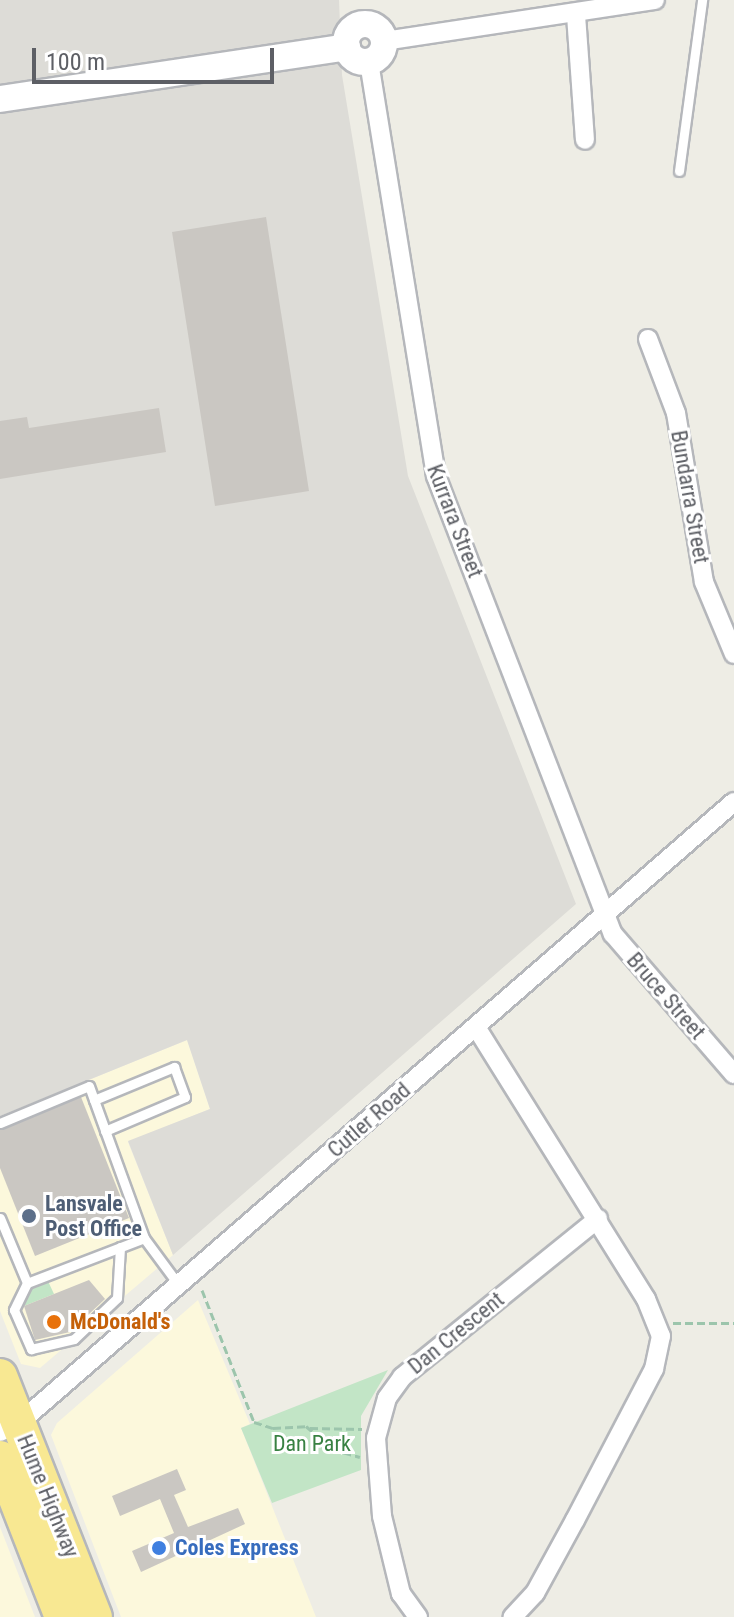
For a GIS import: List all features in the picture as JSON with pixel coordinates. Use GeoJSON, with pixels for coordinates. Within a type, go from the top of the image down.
{"type":"FeatureCollection","features":[{"type":"Feature","properties":{"kind":"highway","name":"Hume Highway"},"geometry":{"type":"LineString","coordinates":[[0,1376],[10,1427],[95,1617]]}},
{"type":"Feature","properties":{"kind":"highway","name":"Hume Highway"},"geometry":{"type":"LineString","coordinates":[[0,1458],[62,1617]]}},
{"type":"Feature","properties":{"kind":"street"},"geometry":{"type":"LineString","coordinates":[[0,99],[347,47],[358,61],[372,32],[576,15],[655,0]]}},
{"type":"Feature","properties":{"kind":"street"},"geometry":{"type":"LineString","coordinates":[[576,15],[585,140]]}},
{"type":"Feature","properties":{"kind":"street","name":"Kurrara Street"},"geometry":{"type":"LineString","coordinates":[[372,32],[430,458],[606,914]]}},
{"type":"Feature","properties":{"kind":"street","name":"Bundarra Street"},"geometry":{"type":"LineString","coordinates":[[648,339],[676,413],[704,582],[734,654]]}},
{"type":"Feature","properties":{"kind":"street","name":"Cutler Road"},"geometry":{"type":"LineString","coordinates":[[10,1427],[734,802]]}},
{"type":"Feature","properties":{"kind":"street","name":"Bruce Street"},"geometry":{"type":"LineString","coordinates":[[606,914],[613,934],[734,1074]]}},
{"type":"Feature","properties":{"kind":"street"},"geometry":{"type":"LineString","coordinates":[[476,1027],[598,1219],[657,1323],[660,1345],[654,1369],[535,1593],[513,1617]]}},
{"type":"Feature","properties":{"kind":"street","name":"Dan Crescent"},"geometry":{"type":"LineString","coordinates":[[418,1617],[401,1594],[382,1516],[375,1458],[377,1430],[387,1398],[402,1377],[598,1219]]}},
{"type":"Feature","properties":{"kind":"lane"},"geometry":{"type":"LineString","coordinates":[[679,171],[702,0]]}},
{"type":"Feature","properties":{"kind":"lane"},"geometry":{"type":"LineString","coordinates":[[94,1100],[174,1067],[185,1097],[105,1131]]}},
{"type":"Feature","properties":{"kind":"lane"},"geometry":{"type":"LineString","coordinates":[[0,1123],[89,1086],[144,1238],[178,1284]]}},
{"type":"Feature","properties":{"kind":"lane"},"geometry":{"type":"LineString","coordinates":[[0,1218],[27,1283]]}},
{"type":"Feature","properties":{"kind":"lane"},"geometry":{"type":"LineString","coordinates":[[120,1247],[117,1298],[74,1339],[31,1349],[14,1310],[27,1283],[120,1247],[144,1238]]}},
{"type":"Feature","properties":{"kind":"path"},"geometry":{"type":"LineString","coordinates":[[202,1290],[254,1422],[377,1430]]}},
{"type":"Feature","properties":{"kind":"path"},"geometry":{"type":"LineString","coordinates":[[657,1323],[734,1323]]}},
{"type":"Feature","properties":{"kind":"path"},"geometry":{"type":"LineString","coordinates":[[310,1428],[340,1453],[375,1458]]}},
{"type":"Feature","properties":{"kind":"shaded area"},"geometry":{"type":"Polygon","coordinates":[[[0,0],[339,0],[342,75],[408,476],[576,904],[173,1255],[128,1141],[210,1109],[187,1040],[0,1116],[0,0]]]}},
{"type":"Feature","properties":{"kind":"shaded area"},"geometry":{"type":"Polygon","coordinates":[[[187,1040],[210,1109],[128,1142],[173,1255],[40,1368],[21,1364],[0,1311],[0,1116],[187,1040]]]}},
{"type":"Feature","properties":{"kind":"shaded area"},"geometry":{"type":"Polygon","coordinates":[[[198,1300],[250,1424],[241,1428],[316,1617],[121,1617],[51,1435],[57,1423],[198,1300]]]}},
{"type":"Feature","properties":{"kind":"shaded area"},"geometry":{"type":"Polygon","coordinates":[[[0,1527],[35,1617],[0,1617],[0,1527]]]}},
{"type":"Feature","properties":{"kind":"green space"},"geometry":{"type":"Polygon","coordinates":[[[47,1279],[54,1294],[19,1308],[24,1289],[47,1279]]]}},
{"type":"Feature","properties":{"kind":"green space","name":"Dan Park"},"geometry":{"type":"Polygon","coordinates":[[[388,1370],[361,1416],[361,1470],[272,1503],[241,1428],[388,1370]]]}},
{"type":"Feature","properties":{"kind":"building"},"geometry":{"type":"Polygon","coordinates":[[[266,217],[309,491],[215,506],[172,232],[266,217]]]}},
{"type":"Feature","properties":{"kind":"building"},"geometry":{"type":"Polygon","coordinates":[[[159,408],[166,452],[0,479],[0,421],[27,417],[29,428],[159,408]]]}},
{"type":"Feature","properties":{"kind":"building"},"geometry":{"type":"Polygon","coordinates":[[[81,1097],[129,1218],[35,1256],[0,1168],[0,1130],[81,1097]]]}},
{"type":"Feature","properties":{"kind":"building","name":"McDonald's"},"geometry":{"type":"Polygon","coordinates":[[[89,1280],[105,1299],[70,1332],[35,1340],[24,1306],[89,1280]]]}},
{"type":"Feature","properties":{"kind":"building"},"geometry":{"type":"Polygon","coordinates":[[[177,1469],[186,1490],[174,1495],[188,1527],[238,1508],[245,1524],[141,1572],[132,1551],[174,1533],[160,1499],[120,1516],[112,1496],[177,1469]]]}},
{"type":"Feature","properties":{"kind":"place","name":"Lansvale Post Office"},"geometry":{"type":"Point","coordinates":[29,1216]}},
{"type":"Feature","properties":{"kind":"place","name":"McDonald's"},"geometry":{"type":"Point","coordinates":[54,1322]}},
{"type":"Feature","properties":{"kind":"place","name":"Coles Express"},"geometry":{"type":"Point","coordinates":[159,1548]}}]}
